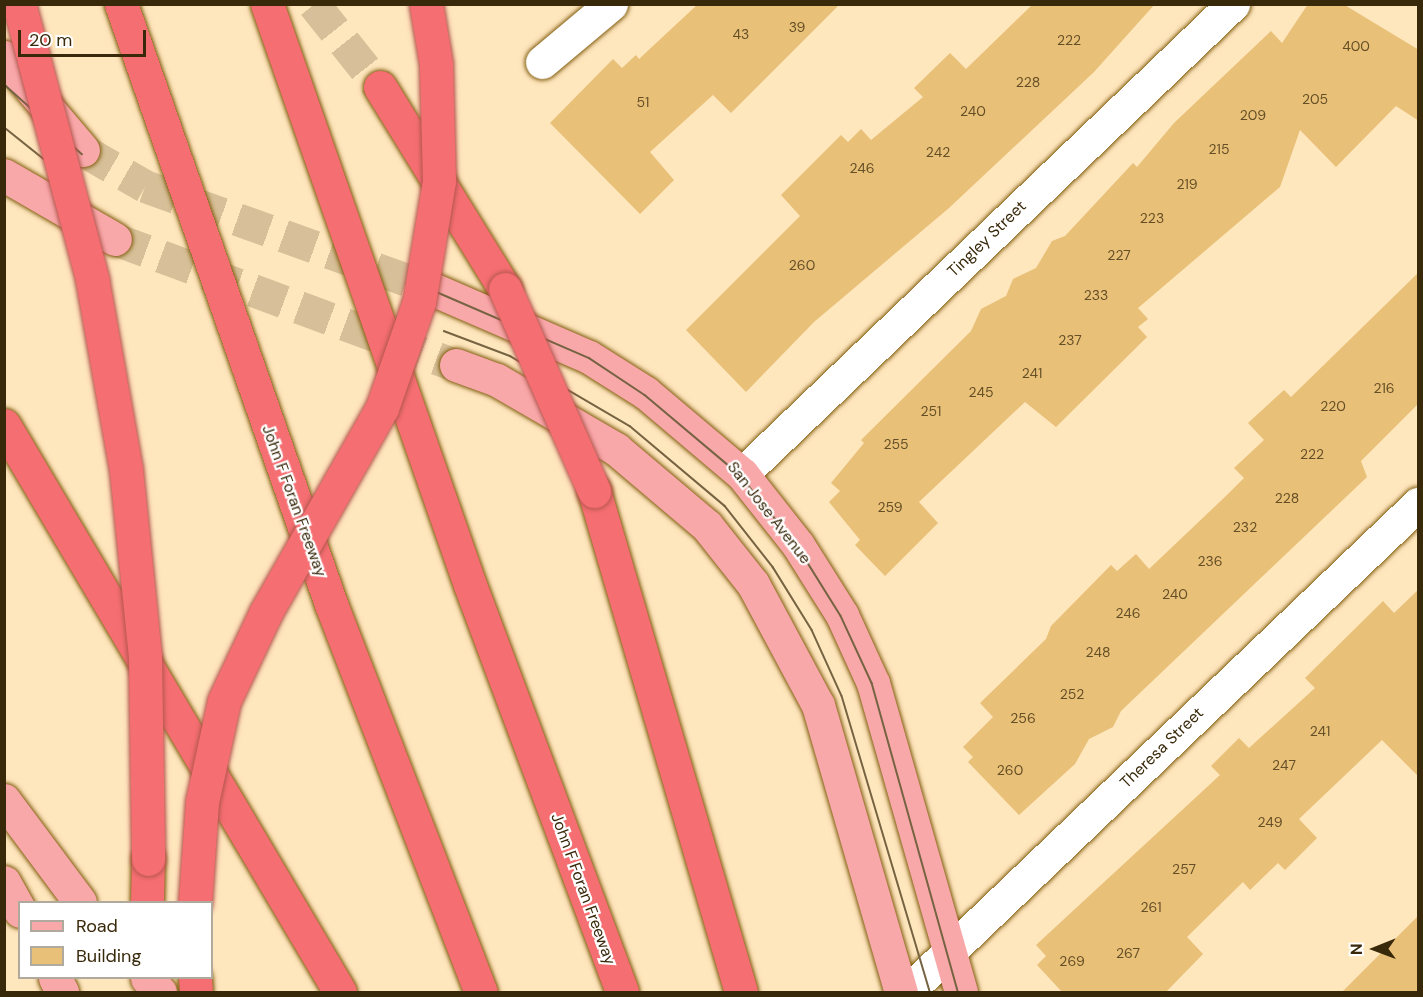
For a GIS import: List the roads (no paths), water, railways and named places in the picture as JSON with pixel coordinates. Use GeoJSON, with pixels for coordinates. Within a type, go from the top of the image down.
{"type":"FeatureCollection","features":[{"type":"Feature","properties":{"kind":"highway"},"geometry":{"type":"LineString","coordinates":[[19,4],[92,279],[126,470],[145,657],[147,901]]}},
{"type":"Feature","properties":{"kind":"highway","name":"John F Foran Freeway"},"geometry":{"type":"LineString","coordinates":[[121,4],[331,604],[481,993]]}},
{"type":"Feature","properties":{"kind":"highway","name":"John F Foran Freeway"},"geometry":{"type":"LineString","coordinates":[[267,4],[470,585],[622,993]]}},
{"type":"Feature","properties":{"kind":"highway"},"geometry":{"type":"LineString","coordinates":[[195,901],[202,802],[224,701],[266,612],[382,408],[419,302],[439,181],[436,64],[426,4]]}},
{"type":"Feature","properties":{"kind":"highway"},"geometry":{"type":"LineString","coordinates":[[380,87],[505,289],[555,391],[594,491],[741,993]]}},
{"type":"Feature","properties":{"kind":"highway"},"geometry":{"type":"LineString","coordinates":[[4,425],[340,993]]}},
{"type":"Feature","properties":{"kind":"main road"},"geometry":{"type":"LineString","coordinates":[[4,57],[83,150]]}},
{"type":"Feature","properties":{"kind":"main road"},"geometry":{"type":"LineString","coordinates":[[4,175],[115,239]]}},
{"type":"Feature","properties":{"kind":"main road","name":"San Jose Avenue"},"geometry":{"type":"LineString","coordinates":[[430,288],[589,357],[697,431],[742,474],[811,565],[873,683],[961,993]]}},
{"type":"Feature","properties":{"kind":"main road"},"geometry":{"type":"LineString","coordinates":[[456,365],[497,380],[616,449],[707,526],[753,584],[818,705],[901,993]]}},
{"type":"Feature","properties":{"kind":"main road"},"geometry":{"type":"LineString","coordinates":[[4,800],[79,901]]}},
{"type":"Feature","properties":{"kind":"main road"},"geometry":{"type":"LineString","coordinates":[[4,882],[18,907]]}},
{"type":"Feature","properties":{"kind":"main road"},"geometry":{"type":"LineString","coordinates":[[55,979],[62,993]]}},
{"type":"Feature","properties":{"kind":"main road"},"geometry":{"type":"LineString","coordinates":[[146,979],[160,993]]}},
{"type":"Feature","properties":{"kind":"street","name":"Tingley Street"},"geometry":{"type":"LineString","coordinates":[[742,474],[1233,4]]}},
{"type":"Feature","properties":{"kind":"street"},"geometry":{"type":"LineString","coordinates":[[542,62],[600,7]]}},
{"type":"Feature","properties":{"kind":"street","name":"Theresa Street"},"geometry":{"type":"LineString","coordinates":[[908,993],[949,950],[1419,504]]}},
{"type":"Feature","properties":{"kind":"tunnel"},"geometry":{"type":"LineString","coordinates":[[314,4],[380,87]]}},
{"type":"Feature","properties":{"kind":"tunnel"},"geometry":{"type":"LineString","coordinates":[[83,150],[145,186],[430,288]]}},
{"type":"Feature","properties":{"kind":"tunnel"},"geometry":{"type":"LineString","coordinates":[[115,239],[456,365]]}},
{"type":"Feature","properties":{"kind":"tram line"},"geometry":{"type":"LineString","coordinates":[[4,84],[82,154]]}},
{"type":"Feature","properties":{"kind":"tram line"},"geometry":{"type":"LineString","coordinates":[[4,127],[69,179]]}},
{"type":"Feature","properties":{"kind":"tram line"},"geometry":{"type":"LineString","coordinates":[[432,290],[589,358],[645,395],[740,475],[798,547],[841,616],[872,683],[958,992]]}},
{"type":"Feature","properties":{"kind":"tram line"},"geometry":{"type":"LineString","coordinates":[[444,331],[510,356],[630,426],[725,506],[773,567],[812,630],[842,696],[930,992]]}}]}
